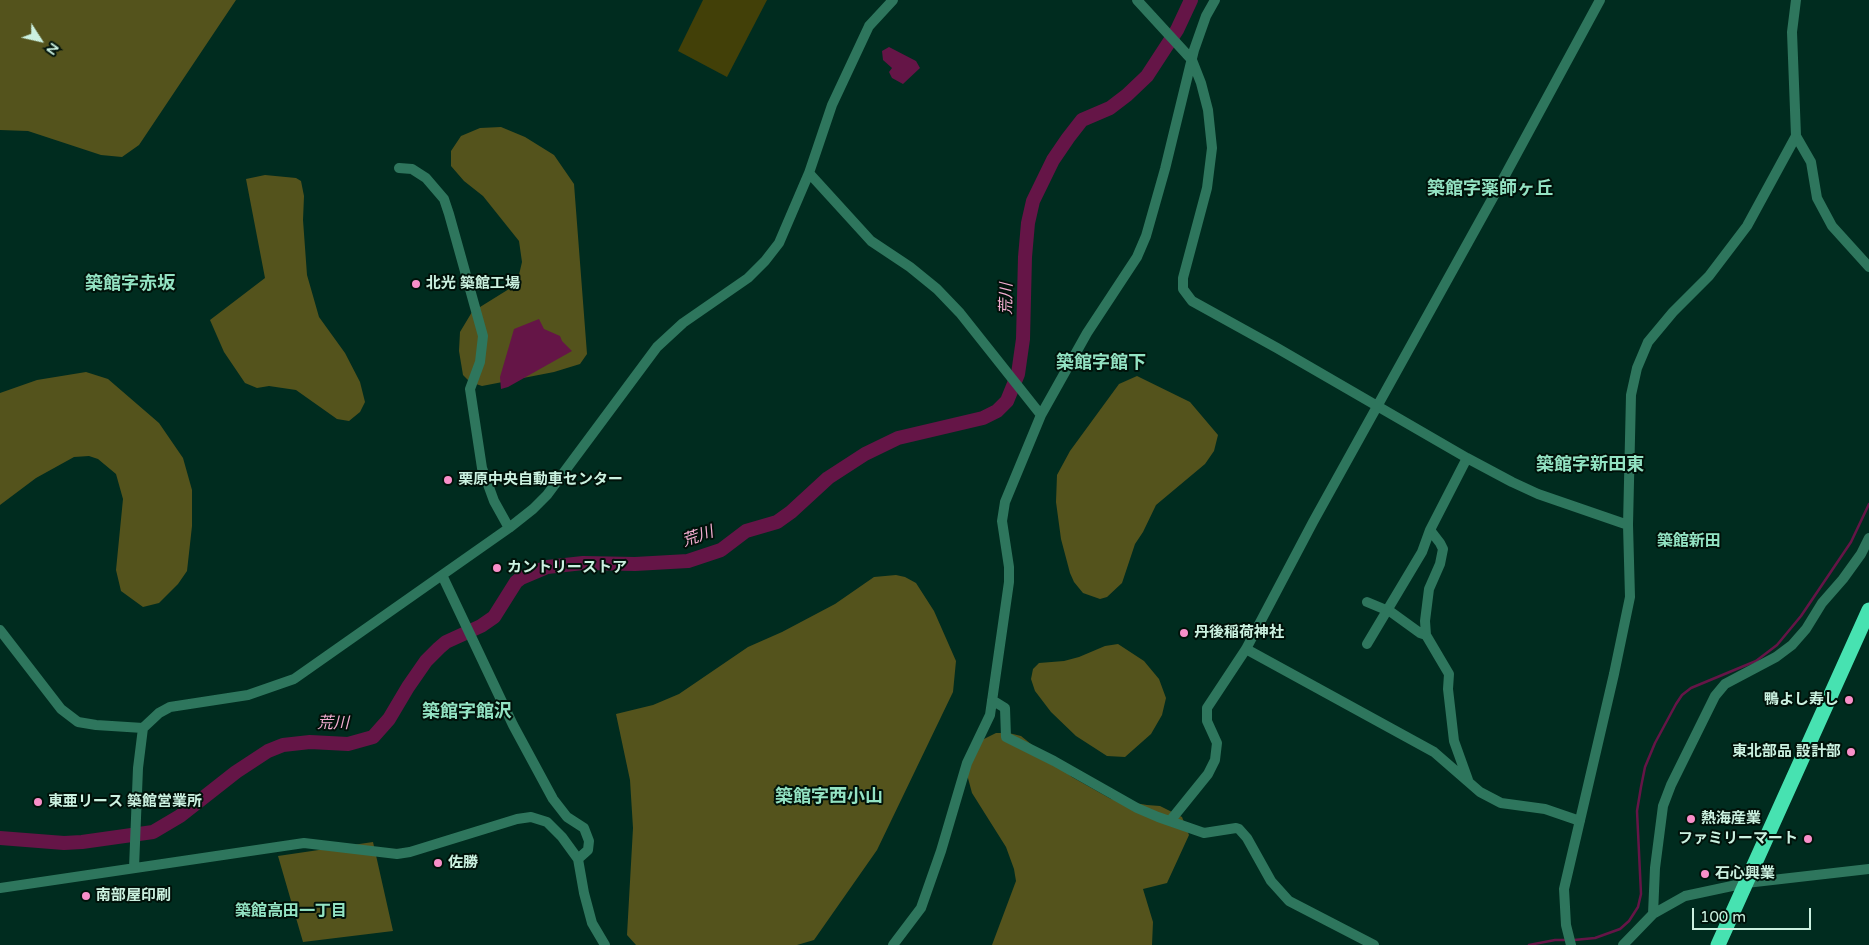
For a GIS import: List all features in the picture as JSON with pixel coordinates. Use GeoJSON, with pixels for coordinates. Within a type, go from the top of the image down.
{"type":"FeatureCollection","features":[{"type":"Feature","properties":{"kind":"highway"},"geometry":{"type":"LineString","coordinates":[[1718,945],[1869,610]]}},
{"type":"Feature","properties":{"kind":"street"},"geometry":{"type":"LineString","coordinates":[[134,868],[138,768],[143,728],[159,713],[170,707],[248,695],[294,679],[310,670],[533,509],[547,495],[657,348],[683,323],[748,278],[779,243],[808,173],[832,105],[869,26],[894,0]]}},
{"type":"Feature","properties":{"kind":"street"},"geometry":{"type":"LineString","coordinates":[[1137,0],[1192,60],[1202,83],[1208,110],[1212,148],[1207,188],[1184,278],[1183,289],[1192,301],[1467,458],[1538,494],[1628,525]]}},
{"type":"Feature","properties":{"kind":"street"},"geometry":{"type":"LineString","coordinates":[[893,945],[921,908],[941,851],[967,763],[990,715],[1009,582],[1009,568],[1002,521],[1005,502],[1041,415],[1087,334],[1137,257],[1146,236],[1192,60],[1206,16],[1215,0]]}},
{"type":"Feature","properties":{"kind":"street"},"geometry":{"type":"LineString","coordinates":[[1170,821],[1208,774],[1215,760],[1218,743],[1207,722],[1207,708],[1246,649],[1313,522],[1600,0]]}},
{"type":"Feature","properties":{"kind":"street"},"geometry":{"type":"LineString","coordinates":[[1796,0],[1792,32],[1796,136],[1811,162],[1817,198],[1832,226],[1869,267]]}},
{"type":"Feature","properties":{"kind":"street"},"geometry":{"type":"LineString","coordinates":[[1570,940],[1566,925],[1564,889],[1630,597],[1628,525],[1631,395],[1637,368],[1648,342],[1673,312],[1709,276],[1747,226],[1796,136]]}},
{"type":"Feature","properties":{"kind":"street"},"geometry":{"type":"LineString","coordinates":[[399,168],[412,170],[426,178],[444,199],[449,214],[483,336],[480,362],[470,389],[470,400],[482,468],[494,502],[509,528]]}},
{"type":"Feature","properties":{"kind":"street"},"geometry":{"type":"LineString","coordinates":[[808,173],[871,241],[910,267],[937,289],[960,313],[1041,415]]}},
{"type":"Feature","properties":{"kind":"street"},"geometry":{"type":"LineString","coordinates":[[1367,644],[1422,552],[1430,530],[1467,458]]}},
{"type":"Feature","properties":{"kind":"street"},"geometry":{"type":"LineString","coordinates":[[1430,530],[1443,549],[1440,564],[1430,589],[1425,621],[1426,635],[1449,674],[1448,689],[1454,741],[1468,781]]}},
{"type":"Feature","properties":{"kind":"street"},"geometry":{"type":"LineString","coordinates":[[1652,914],[1655,868],[1663,806],[1671,785],[1715,696],[1725,684],[1776,657],[1792,645],[1806,629],[1822,603],[1848,572],[1869,538]]}},
{"type":"Feature","properties":{"kind":"street"},"geometry":{"type":"LineString","coordinates":[[442,575],[513,726],[553,799],[567,817],[584,828],[589,841],[588,850],[578,859]]}},
{"type":"Feature","properties":{"kind":"street"},"geometry":{"type":"LineString","coordinates":[[1367,602],[1391,612],[1420,633],[1426,635]]}},
{"type":"Feature","properties":{"kind":"street"},"geometry":{"type":"LineString","coordinates":[[0,630],[61,709],[78,722],[143,728]]}},
{"type":"Feature","properties":{"kind":"street"},"geometry":{"type":"LineString","coordinates":[[1246,649],[1434,752],[1480,792],[1502,803],[1545,810],[1580,821]]}},
{"type":"Feature","properties":{"kind":"street"},"geometry":{"type":"LineString","coordinates":[[992,700],[1005,708],[1006,737],[1054,761],[1137,808],[1204,833],[1239,829],[1271,881],[1289,901],[1374,945]]}},
{"type":"Feature","properties":{"kind":"street"},"geometry":{"type":"LineString","coordinates":[[0,888],[304,843],[396,854],[410,852],[517,818],[531,817],[546,822],[562,837],[578,859],[592,923],[606,945]]}},
{"type":"Feature","properties":{"kind":"street"},"geometry":{"type":"LineString","coordinates":[[1623,945],[1652,914],[1685,896],[1746,883],[1869,869]]}},
{"type":"Feature","properties":{"kind":"shaded area"},"geometry":{"type":"Polygon","coordinates":[[[0,0],[236,0],[139,145],[122,157],[101,155],[28,131],[0,130],[0,0]]]}},
{"type":"Feature","properties":{"kind":"shaded area"},"geometry":{"type":"Polygon","coordinates":[[[703,0],[767,0],[727,77],[678,51],[703,0]]]}},
{"type":"Feature","properties":{"kind":"shaded area"},"geometry":{"type":"Polygon","coordinates":[[[889,47],[916,61],[920,68],[903,84],[892,78],[889,72],[892,68],[883,60],[882,51],[889,47]]]}},
{"type":"Feature","properties":{"kind":"shaded area"},"geometry":{"type":"Polygon","coordinates":[[[501,127],[525,137],[554,155],[574,184],[587,354],[580,364],[554,372],[482,386],[470,382],[463,375],[459,351],[460,332],[472,312],[509,289],[518,279],[522,262],[519,241],[483,196],[464,181],[451,166],[451,151],[461,136],[480,128],[501,127]]]}},
{"type":"Feature","properties":{"kind":"shaded area"},"geometry":{"type":"Polygon","coordinates":[[[265,175],[296,178],[301,181],[304,196],[303,220],[307,275],[319,317],[345,353],[360,382],[365,402],[360,412],[349,421],[337,419],[296,390],[269,386],[257,388],[245,383],[224,352],[210,320],[265,278],[246,179],[265,175]]]}},
{"type":"Feature","properties":{"kind":"shaded area"},"geometry":{"type":"Polygon","coordinates":[[[539,319],[544,329],[560,336],[562,341],[572,351],[508,387],[501,389],[500,377],[514,329],[539,319]]]}},
{"type":"Feature","properties":{"kind":"shaded area"},"geometry":{"type":"Polygon","coordinates":[[[86,372],[108,379],[159,423],[183,458],[192,490],[192,526],[187,571],[178,584],[159,603],[143,607],[121,591],[116,570],[123,499],[116,474],[98,459],[89,456],[74,457],[36,478],[0,505],[0,393],[37,380],[86,372]]]}},
{"type":"Feature","properties":{"kind":"shaded area"},"geometry":{"type":"Polygon","coordinates":[[[1137,376],[1190,402],[1218,435],[1214,451],[1205,464],[1156,505],[1135,544],[1122,583],[1107,597],[1100,599],[1083,593],[1074,582],[1070,573],[1061,539],[1056,502],[1057,475],[1070,451],[1119,384],[1137,376]]]}},
{"type":"Feature","properties":{"kind":"shaded area"},"geometry":{"type":"Polygon","coordinates":[[[896,575],[916,583],[934,611],[956,661],[953,692],[877,850],[814,940],[797,945],[636,945],[627,935],[633,828],[630,780],[616,714],[653,705],[679,694],[748,647],[782,632],[835,604],[874,577],[896,575]]]}},
{"type":"Feature","properties":{"kind":"shaded area"},"geometry":{"type":"Polygon","coordinates":[[[1118,644],[1144,661],[1159,679],[1166,698],[1162,715],[1151,734],[1125,757],[1107,756],[1076,736],[1051,712],[1035,691],[1031,679],[1033,669],[1039,663],[1064,661],[1105,646],[1118,644]]]}},
{"type":"Feature","properties":{"kind":"shaded area"},"geometry":{"type":"Polygon","coordinates":[[[996,733],[1009,733],[1021,736],[1072,777],[1111,799],[1160,806],[1182,817],[1189,835],[1167,883],[1143,889],[1153,922],[1152,945],[992,945],[1016,881],[1006,847],[972,793],[965,767],[980,741],[996,733]]]}},
{"type":"Feature","properties":{"kind":"shaded area"},"geometry":{"type":"Polygon","coordinates":[[[373,842],[393,931],[303,942],[278,856],[373,842]]]}},
{"type":"Feature","properties":{"kind":"waterway","name":"荒川"},"geometry":{"type":"LineString","coordinates":[[0,838],[64,843],[153,832],[180,816],[236,772],[268,751],[283,745],[310,742],[348,744],[373,737],[389,719],[426,661],[446,642],[481,626],[494,617],[516,582],[521,578],[547,567],[583,563],[635,564],[688,561],[721,550],[746,531],[777,522],[791,512],[828,478],[865,454],[898,438],[983,418],[997,411],[1007,401],[1018,374],[1023,339],[1025,257],[1028,223],[1033,201],[1053,160],[1082,120],[1110,108],[1147,76],[1177,30],[1191,0]]}},
{"type":"Feature","properties":{"kind":"waterway"},"geometry":{"type":"LineString","coordinates":[[1574,940],[1595,938],[1620,929],[1629,921],[1638,907],[1641,894],[1637,811],[1645,767],[1655,743],[1682,695],[1691,688],[1756,661],[1777,645],[1801,616],[1851,542],[1869,504]]}},
{"type":"Feature","properties":{"kind":"waterway"},"geometry":{"type":"LineString","coordinates":[[1529,945],[1566,940]]}},
{"type":"Feature","properties":{"kind":"place","name":"北光 築館工場"},"geometry":{"type":"Point","coordinates":[416,284]}},
{"type":"Feature","properties":{"kind":"place","name":"栗原中央自動車センター"},"geometry":{"type":"Point","coordinates":[448,480]}},
{"type":"Feature","properties":{"kind":"place","name":"カントリーストア"},"geometry":{"type":"Point","coordinates":[497,568]}},
{"type":"Feature","properties":{"kind":"place","name":"丹後稲荷神社"},"geometry":{"type":"Point","coordinates":[1184,633]}},
{"type":"Feature","properties":{"kind":"place","name":"鴨よし寿し"},"geometry":{"type":"Point","coordinates":[1849,700]}},
{"type":"Feature","properties":{"kind":"place","name":"東北部品 設計部"},"geometry":{"type":"Point","coordinates":[1851,752]}},
{"type":"Feature","properties":{"kind":"place","name":"東亜リース 築館営業所"},"geometry":{"type":"Point","coordinates":[38,802]}},
{"type":"Feature","properties":{"kind":"place","name":"熱海産業"},"geometry":{"type":"Point","coordinates":[1691,819]}},
{"type":"Feature","properties":{"kind":"place","name":"ファミリーマート"},"geometry":{"type":"Point","coordinates":[1808,839]}},
{"type":"Feature","properties":{"kind":"place","name":"佐勝"},"geometry":{"type":"Point","coordinates":[438,863]}},
{"type":"Feature","properties":{"kind":"place","name":"石心興業"},"geometry":{"type":"Point","coordinates":[1705,874]}},
{"type":"Feature","properties":{"kind":"place","name":"南部屋印刷"},"geometry":{"type":"Point","coordinates":[86,896]}},
{"type":"Feature","properties":{"kind":"district","name":"築館字薬師ヶ丘"},"geometry":{"type":"Point","coordinates":[1490,189]}},
{"type":"Feature","properties":{"kind":"district","name":"築館字赤坂"},"geometry":{"type":"Point","coordinates":[130,284]}},
{"type":"Feature","properties":{"kind":"district","name":"築館字館下"},"geometry":{"type":"Point","coordinates":[1101,363]}},
{"type":"Feature","properties":{"kind":"district","name":"築館字新田東"},"geometry":{"type":"Point","coordinates":[1590,465]}},
{"type":"Feature","properties":{"kind":"district","name":"築館新田"},"geometry":{"type":"Point","coordinates":[1689,542]}},
{"type":"Feature","properties":{"kind":"district","name":"築館字館沢"},"geometry":{"type":"Point","coordinates":[467,712]}},
{"type":"Feature","properties":{"kind":"district","name":"築館字西小山"},"geometry":{"type":"Point","coordinates":[829,797]}},
{"type":"Feature","properties":{"kind":"district","name":"築館高田一丁目"},"geometry":{"type":"Point","coordinates":[291,912]}}]}
